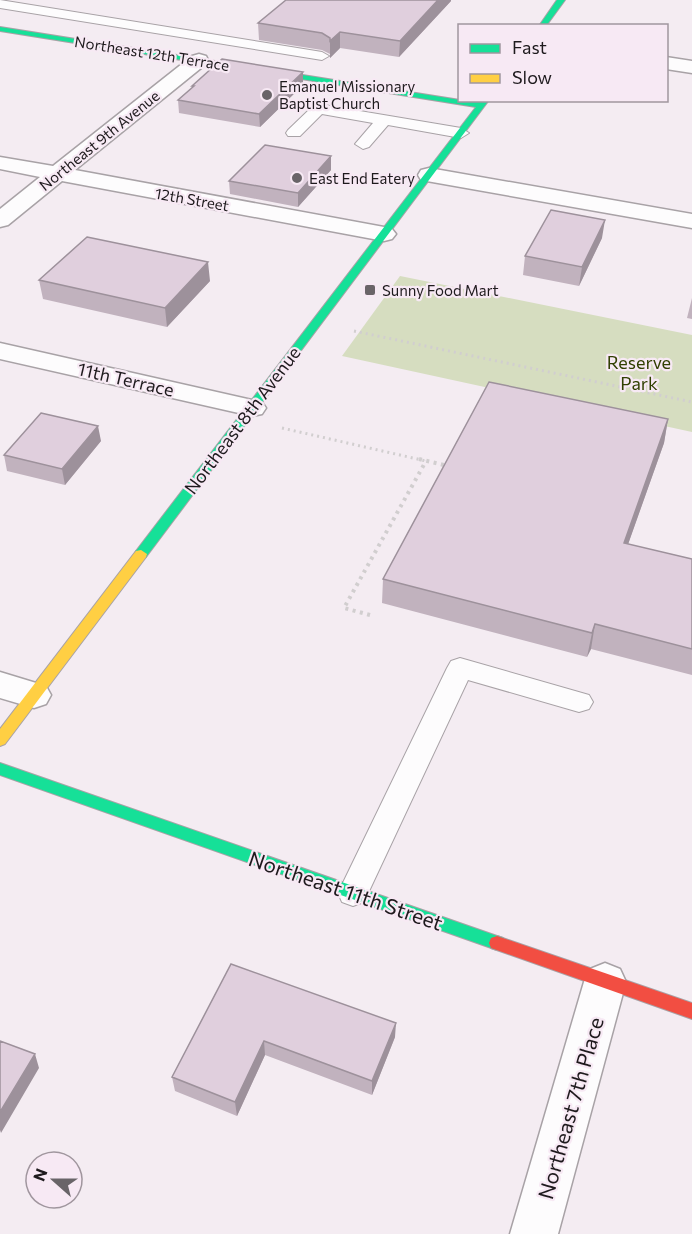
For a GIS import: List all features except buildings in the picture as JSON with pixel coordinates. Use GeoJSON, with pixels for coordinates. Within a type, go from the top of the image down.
{"type":"FeatureCollection","features":[{"type":"Feature","properties":{"kind":"street"},"geometry":{"type":"LineString","coordinates":[[543,24],[561,0]]}},
{"type":"Feature","properties":{"kind":"street","name":"Northeast 12th Terrace"},"geometry":{"type":"LineString","coordinates":[[0,29],[458,99]]}},
{"type":"Feature","properties":{"kind":"street","name":"Northeast 9th Avenue"},"geometry":{"type":"LineString","coordinates":[[0,220],[199,60]]}},
{"type":"Feature","properties":{"kind":"street"},"geometry":{"type":"LineString","coordinates":[[668,63],[692,67]]}},
{"type":"Feature","properties":{"kind":"street","name":"Northeast 8th Avenue"},"geometry":{"type":"LineString","coordinates":[[0,740],[483,103]]}},
{"type":"Feature","properties":{"kind":"street","name":"12th Street"},"geometry":{"type":"LineString","coordinates":[[0,163],[384,234]]}},
{"type":"Feature","properties":{"kind":"street"},"geometry":{"type":"LineString","coordinates":[[429,175],[692,221]]}},
{"type":"Feature","properties":{"kind":"street","name":"11th Terrace"},"geometry":{"type":"LineString","coordinates":[[0,351],[252,408]]}},
{"type":"Feature","properties":{"kind":"street"},"geometry":{"type":"LineString","coordinates":[[0,685],[34,695]]}},
{"type":"Feature","properties":{"kind":"street","name":"Northeast 11th Street"},"geometry":{"type":"LineString","coordinates":[[0,769],[692,1011]]}},
{"type":"Feature","properties":{"kind":"street","name":"Northeast 7th Place"},"geometry":{"type":"LineString","coordinates":[[534,1234],[605,982]]}},
{"type":"Feature","properties":{"kind":"lane"},"geometry":{"type":"LineString","coordinates":[[0,4],[322,56]]}},
{"type":"Feature","properties":{"kind":"lane"},"geometry":{"type":"LineString","coordinates":[[294,133],[318,109],[460,133]]}},
{"type":"Feature","properties":{"kind":"lane"},"geometry":{"type":"LineString","coordinates":[[363,144],[384,120]]}},
{"type":"Feature","properties":{"kind":"lane"},"geometry":{"type":"LineString","coordinates":[[353,893],[460,668],[579,702]]}},
{"type":"Feature","properties":{"kind":"path"},"geometry":{"type":"LineString","coordinates":[[350,330],[692,402]]}},
{"type":"Feature","properties":{"kind":"path"},"geometry":{"type":"LineString","coordinates":[[280,427],[454,467]]}},
{"type":"Feature","properties":{"kind":"path"},"geometry":{"type":"LineString","coordinates":[[370,615],[344,608],[426,461]]}},
{"type":"Feature","properties":{"kind":"green space","name":"Reserve Park"},"geometry":{"type":"Polygon","coordinates":[[[400,276],[692,335],[692,432],[342,356],[400,276]]]}},
{"type":"Feature","properties":{"kind":"traffic: fast"},"geometry":{"type":"LineString","coordinates":[[543,24],[561,0]]}},
{"type":"Feature","properties":{"kind":"traffic: fast"},"geometry":{"type":"LineString","coordinates":[[0,29],[458,101]]}},
{"type":"Feature","properties":{"kind":"traffic: fast"},"geometry":{"type":"LineString","coordinates":[[462,102],[481,105]]}},
{"type":"Feature","properties":{"kind":"traffic: fast"},"geometry":{"type":"LineString","coordinates":[[141,554],[483,102]]}},
{"type":"Feature","properties":{"kind":"traffic: fast"},"geometry":{"type":"LineString","coordinates":[[0,769],[497,943]]}},
{"type":"Feature","properties":{"kind":"traffic: slow"},"geometry":{"type":"LineString","coordinates":[[0,740],[141,554]]}},
{"type":"Feature","properties":{"kind":"traffic: jam"},"geometry":{"type":"LineString","coordinates":[[497,943],[692,1011]]}},
{"type":"Feature","properties":{"kind":"place","name":"Emanuel Missionary Baptist Church"},"geometry":{"type":"Point","coordinates":[267,95]}},
{"type":"Feature","properties":{"kind":"place","name":"East End Eatery"},"geometry":{"type":"Point","coordinates":[297,178]}},
{"type":"Feature","properties":{"kind":"place","name":"Sunny Food Mart"},"geometry":{"type":"Point","coordinates":[370,290]}}]}
